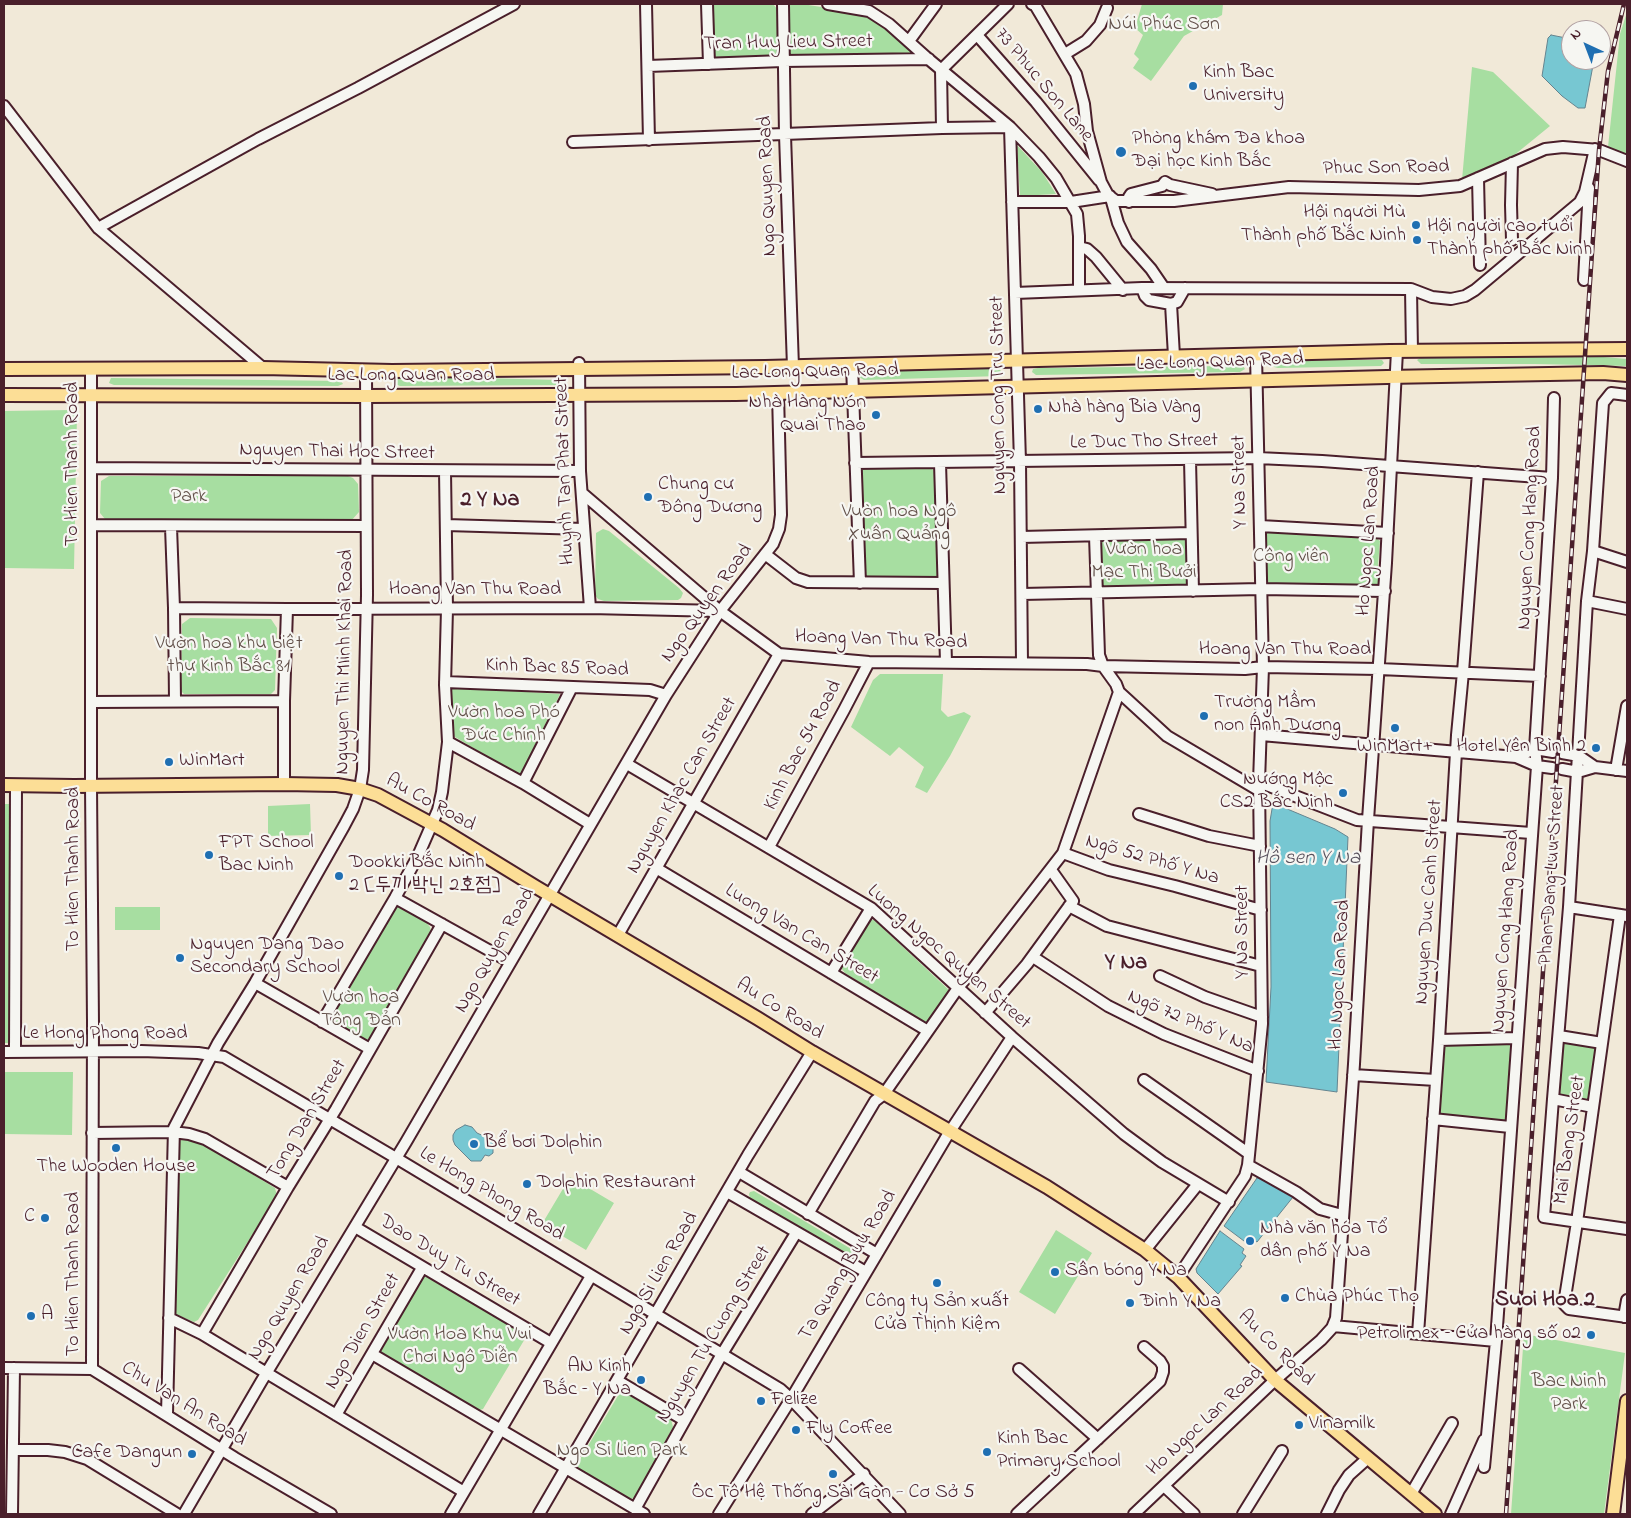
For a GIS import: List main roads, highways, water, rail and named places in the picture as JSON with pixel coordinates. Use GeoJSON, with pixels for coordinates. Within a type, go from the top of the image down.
{"type":"FeatureCollection","features":[{"type":"Feature","properties":{"kind":"main road","name":"Lac Long Quan Road"},"geometry":{"type":"LineString","coordinates":[[4,369],[263,368],[366,371],[579,366],[793,366],[1412,350],[1627,349]]}},
{"type":"Feature","properties":{"kind":"main road","name":"Lac Long Quan Road"},"geometry":{"type":"LineString","coordinates":[[4,395],[367,396],[778,393],[1396,377],[1603,373],[1627,375]]}},
{"type":"Feature","properties":{"kind":"main road","name":"Au Co Road"},"geometry":{"type":"LineString","coordinates":[[10,785],[337,785],[360,789],[378,795],[618,935],[812,1052],[1057,1193],[1145,1250],[1178,1277],[1275,1380],[1435,1514]]}},
{"type":"Feature","properties":{"kind":"main road"},"geometry":{"type":"LineString","coordinates":[[1613,1514],[1627,1401]]}},
{"type":"Feature","properties":{"kind":"water"},"geometry":{"type":"Polygon","coordinates":[[[1551,35],[1561,37],[1561,70],[1592,70],[1585,108],[1578,108],[1562,96],[1542,76],[1548,38],[1551,35]]]}},
{"type":"Feature","properties":{"kind":"water","name":"Hồ sen Y Na"},"geometry":{"type":"Polygon","coordinates":[[[1273,803],[1335,829],[1348,837],[1337,1092],[1266,1082],[1271,987],[1270,821],[1273,803]]]}},
{"type":"Feature","properties":{"kind":"water","name":"Bể bơi Dolphin"},"geometry":{"type":"Polygon","coordinates":[[[465,1125],[472,1127],[477,1133],[488,1138],[493,1143],[493,1153],[489,1156],[485,1155],[481,1161],[471,1161],[455,1145],[453,1135],[456,1130],[465,1125]]]}},
{"type":"Feature","properties":{"kind":"water"},"geometry":{"type":"Polygon","coordinates":[[[1257,1178],[1262,1178],[1293,1197],[1257,1242],[1252,1239],[1248,1244],[1224,1226],[1257,1178]]]}},
{"type":"Feature","properties":{"kind":"water"},"geometry":{"type":"Polygon","coordinates":[[[1220,1231],[1244,1249],[1242,1253],[1246,1256],[1240,1265],[1242,1266],[1218,1294],[1197,1273],[1196,1269],[1220,1231]]]}},
{"type":"Feature","properties":{"kind":"railway"},"geometry":{"type":"LineString","coordinates":[[1506,1514],[1599,150],[1608,71],[1624,4]]}},
{"type":"Feature","properties":{"kind":"place","name":"Kinh Bac University"},"geometry":{"type":"Point","coordinates":[1193,86]}},
{"type":"Feature","properties":{"kind":"place","name":"Phòng khám Đa khoa Đại học Kinh Bắc"},"geometry":{"type":"Point","coordinates":[1121,152]}},
{"type":"Feature","properties":{"kind":"place","name":"Hội người Mù Thành phố Bắc Ninh"},"geometry":{"type":"Point","coordinates":[1416,225]}},
{"type":"Feature","properties":{"kind":"place","name":"Hội người cao tuổi Thành phố Bắc Ninh"},"geometry":{"type":"Point","coordinates":[1417,240]}},
{"type":"Feature","properties":{"kind":"place","name":"Nhà hàng Bia Vàng"},"geometry":{"type":"Point","coordinates":[1038,409]}},
{"type":"Feature","properties":{"kind":"place","name":"Nhà Hàng Nón Quai Thao"},"geometry":{"type":"Point","coordinates":[876,415]}},
{"type":"Feature","properties":{"kind":"place","name":"Chung cư Đông Dương"},"geometry":{"type":"Point","coordinates":[648,497]}},
{"type":"Feature","properties":{"kind":"place","name":"Trường Mầm non Ánh Dương"},"geometry":{"type":"Point","coordinates":[1204,716]}},
{"type":"Feature","properties":{"kind":"place","name":"WinMart+"},"geometry":{"type":"Point","coordinates":[1395,728]}},
{"type":"Feature","properties":{"kind":"place","name":"Hotel Yên Bình 2"},"geometry":{"type":"Point","coordinates":[1596,748]}},
{"type":"Feature","properties":{"kind":"place","name":"WinMart"},"geometry":{"type":"Point","coordinates":[169,762]}},
{"type":"Feature","properties":{"kind":"place","name":"Nướng Mộc CS2 Bắc Ninh"},"geometry":{"type":"Point","coordinates":[1343,793]}},
{"type":"Feature","properties":{"kind":"place","name":"FPT School Bac Ninh"},"geometry":{"type":"Point","coordinates":[209,855]}},
{"type":"Feature","properties":{"kind":"place","name":"Dookki Bắc Ninh 2 [두끼 박닌 2호점]"},"geometry":{"type":"Point","coordinates":[339,876]}},
{"type":"Feature","properties":{"kind":"place","name":"Nguyen Dang Dao Secondary School"},"geometry":{"type":"Point","coordinates":[180,958]}},
{"type":"Feature","properties":{"kind":"place","name":"Bể bơi Dolphin"},"geometry":{"type":"Point","coordinates":[474,1144]}},
{"type":"Feature","properties":{"kind":"place","name":"The Wooden House"},"geometry":{"type":"Point","coordinates":[116,1148]}},
{"type":"Feature","properties":{"kind":"place","name":"Dolphin Restaurant"},"geometry":{"type":"Point","coordinates":[527,1184]}},
{"type":"Feature","properties":{"kind":"place","name":"C"},"geometry":{"type":"Point","coordinates":[45,1218]}},
{"type":"Feature","properties":{"kind":"place","name":"Nhà văn hóa Tổ dân phố Y Na"},"geometry":{"type":"Point","coordinates":[1250,1241]}},
{"type":"Feature","properties":{"kind":"place","name":"Sân bóng Y Na"},"geometry":{"type":"Point","coordinates":[1055,1272]}},
{"type":"Feature","properties":{"kind":"place","name":"Công ty Sản xuất Cửa Thịnh Kiệm"},"geometry":{"type":"Point","coordinates":[937,1283]}},
{"type":"Feature","properties":{"kind":"place","name":"Chùa Phúc Thọ"},"geometry":{"type":"Point","coordinates":[1285,1298]}},
{"type":"Feature","properties":{"kind":"place","name":"Đình Y Na"},"geometry":{"type":"Point","coordinates":[1130,1303]}},
{"type":"Feature","properties":{"kind":"place","name":"A"},"geometry":{"type":"Point","coordinates":[31,1316]}},
{"type":"Feature","properties":{"kind":"place","name":"Petrolimex – Cửa hàng số 02"},"geometry":{"type":"Point","coordinates":[1591,1335]}},
{"type":"Feature","properties":{"kind":"place","name":"AN Kinh Bắc – Y Na"},"geometry":{"type":"Point","coordinates":[641,1380]}},
{"type":"Feature","properties":{"kind":"place","name":"Felize"},"geometry":{"type":"Point","coordinates":[761,1401]}},
{"type":"Feature","properties":{"kind":"place","name":"Vinamilk"},"geometry":{"type":"Point","coordinates":[1299,1425]}},
{"type":"Feature","properties":{"kind":"place","name":"Fly Coffee"},"geometry":{"type":"Point","coordinates":[796,1430]}},
{"type":"Feature","properties":{"kind":"place","name":"Kinh Bac Primary School"},"geometry":{"type":"Point","coordinates":[987,1452]}},
{"type":"Feature","properties":{"kind":"place","name":"Cafe Dangun"},"geometry":{"type":"Point","coordinates":[192,1454]}},
{"type":"Feature","properties":{"kind":"place","name":"Ốc Tô Hệ Thống Sài Gòn - Cơ Sở 5"},"geometry":{"type":"Point","coordinates":[833,1474]}},
{"type":"Feature","properties":{"kind":"district","name":"2 Y Na"},"geometry":{"type":"Point","coordinates":[490,501]}},
{"type":"Feature","properties":{"kind":"district","name":"Y Na"},"geometry":{"type":"Point","coordinates":[1126,964]}},
{"type":"Feature","properties":{"kind":"district","name":"Suoi Hoa 2"},"geometry":{"type":"Point","coordinates":[1545,1301]}},
{"type":"Feature","properties":{"kind":"park label","name":"Núi Phúc Sơn"},"geometry":{"type":"Point","coordinates":[1164,26]}},
{"type":"Feature","properties":{"kind":"park label","name":"Park"},"geometry":{"type":"Point","coordinates":[189,498]}},
{"type":"Feature","properties":{"kind":"park label","name":"Vuòn hoa Ngô Xuân Quảng"},"geometry":{"type":"Point","coordinates":[899,524]}},
{"type":"Feature","properties":{"kind":"park label","name":"Công viên"},"geometry":{"type":"Point","coordinates":[1291,558]}},
{"type":"Feature","properties":{"kind":"park label","name":"Vườn hoa Mạc Thị Bưởi"},"geometry":{"type":"Point","coordinates":[1144,562]}},
{"type":"Feature","properties":{"kind":"park label","name":"Vườn hoa khu biệt thự Kinh Bắc 81"},"geometry":{"type":"Point","coordinates":[229,656]}},
{"type":"Feature","properties":{"kind":"park label","name":"Vườn hoa Phó Đức Chính"},"geometry":{"type":"Point","coordinates":[504,726]}},
{"type":"Feature","properties":{"kind":"park label","name":"Vườn hoa Tông Đản"},"geometry":{"type":"Point","coordinates":[361,1010]}},
{"type":"Feature","properties":{"kind":"park label","name":"Vườn Hoa Khu Vui Chơi Ngô Diễn"},"geometry":{"type":"Point","coordinates":[460,1348]}},
{"type":"Feature","properties":{"kind":"park label","name":"Bac Ninh Park"},"geometry":{"type":"Point","coordinates":[1569,1394]}},
{"type":"Feature","properties":{"kind":"park label","name":"Ngo Si Lien Park"},"geometry":{"type":"Point","coordinates":[622,1452]}}]}
